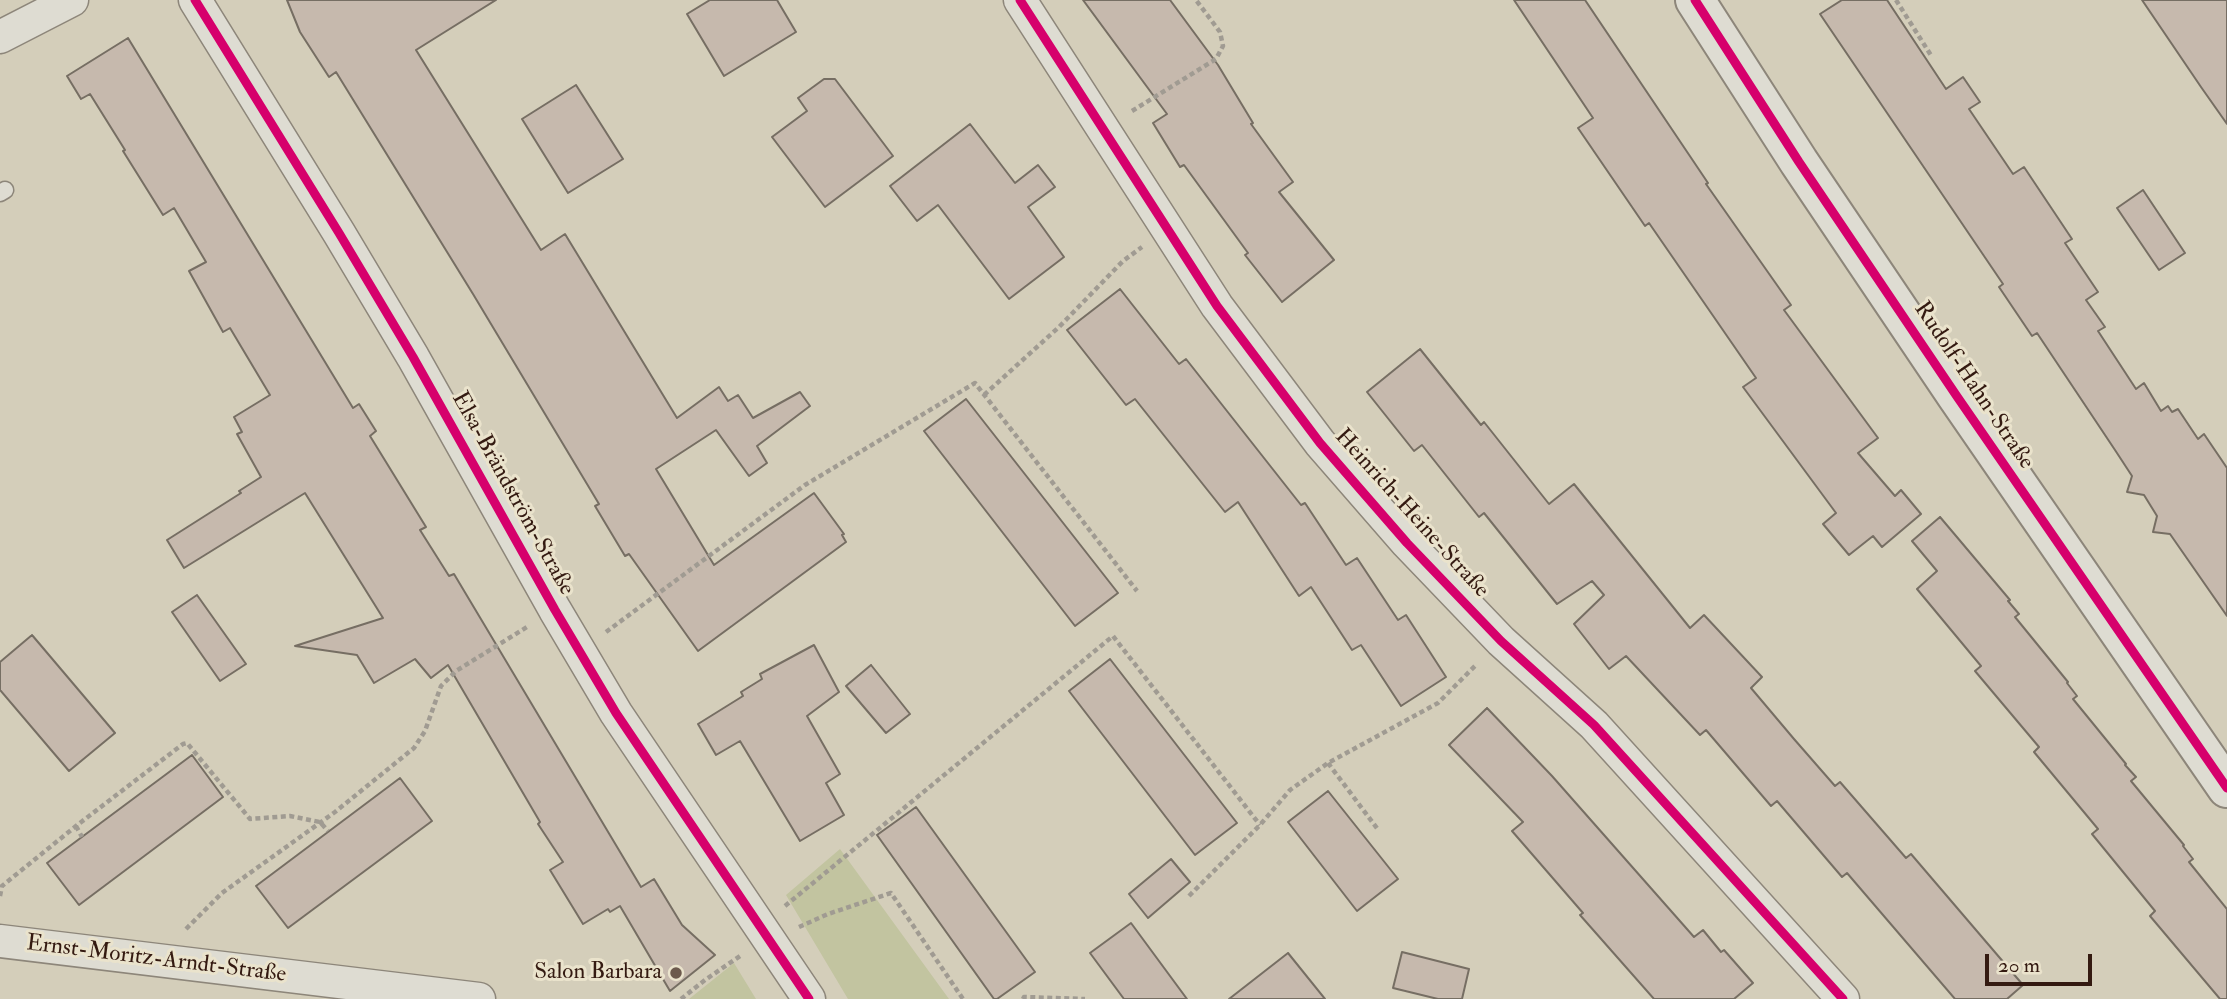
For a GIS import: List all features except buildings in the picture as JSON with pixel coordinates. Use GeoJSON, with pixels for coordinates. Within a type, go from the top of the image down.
{"type":"FeatureCollection","features":[{"type":"Feature","properties":{"kind":"street"},"geometry":{"type":"LineString","coordinates":[[0,37],[72,0]]}},
{"type":"Feature","properties":{"kind":"street","name":"Elsa-Brändström-Straße"},"geometry":{"type":"LineString","coordinates":[[195,0],[332,221],[617,713],[809,999]]}},
{"type":"Feature","properties":{"kind":"street","name":"Heinrich-Heine-Straße"},"geometry":{"type":"LineString","coordinates":[[1020,0],[1217,306],[1320,443],[1407,543],[1501,641],[1594,725],[1843,999]]}},
{"type":"Feature","properties":{"kind":"street","name":"Rudolf-Hahn-Straße"},"geometry":{"type":"LineString","coordinates":[[1695,0],[1799,162],[1956,395],[2227,788]]}},
{"type":"Feature","properties":{"kind":"street","name":"Ernst-Moritz-Arndt-Straße"},"geometry":{"type":"LineString","coordinates":[[0,941],[479,999]]}},
{"type":"Feature","properties":{"kind":"path"},"geometry":{"type":"LineString","coordinates":[[1104,129],[1216,59],[1223,46],[1220,32],[1196,0]]}},
{"type":"Feature","properties":{"kind":"path"},"geometry":{"type":"LineString","coordinates":[[1896,0],[1932,57]]}},
{"type":"Feature","properties":{"kind":"path"},"geometry":{"type":"LineString","coordinates":[[984,395],[1059,327],[1123,261],[1168,229]]}},
{"type":"Feature","properties":{"kind":"path"},"geometry":{"type":"LineString","coordinates":[[579,651],[805,485],[975,383],[1137,591]]}},
{"type":"Feature","properties":{"kind":"path"},"geometry":{"type":"LineString","coordinates":[[172,962],[184,932],[222,893],[320,822],[414,748],[425,731],[441,686],[456,671],[555,610]]}},
{"type":"Feature","properties":{"kind":"path"},"geometry":{"type":"LineString","coordinates":[[681,999],[765,933],[1113,636],[1260,825]]}},
{"type":"Feature","properties":{"kind":"path"},"geometry":{"type":"LineString","coordinates":[[1189,896],[1260,825],[1290,790],[1328,763],[1438,703],[1501,641]]}},
{"type":"Feature","properties":{"kind":"path"},"geometry":{"type":"LineString","coordinates":[[0,896],[2,886],[76,826],[187,743],[250,819],[290,817],[320,822],[328,831]]}},
{"type":"Feature","properties":{"kind":"path"},"geometry":{"type":"LineString","coordinates":[[1328,763],[1379,831]]}},
{"type":"Feature","properties":{"kind":"path"},"geometry":{"type":"LineString","coordinates":[[76,826],[82,837]]}},
{"type":"Feature","properties":{"kind":"path"},"geometry":{"type":"LineString","coordinates":[[765,933],[891,893],[963,999]]}},
{"type":"Feature","properties":{"kind":"path"},"geometry":{"type":"LineString","coordinates":[[1023,999],[1085,999]]}},
{"type":"Feature","properties":{"kind":"green space"},"geometry":{"type":"Polygon","coordinates":[[[840,849],[949,999],[848,999],[786,895],[840,849]]]}},
{"type":"Feature","properties":{"kind":"green space"},"geometry":{"type":"Polygon","coordinates":[[[734,963],[756,999],[689,999],[734,963]]]}},
{"type":"Feature","properties":{"kind":"cycle path"},"geometry":{"type":"LineString","coordinates":[[195,0],[413,357],[616,713],[809,999]]}},
{"type":"Feature","properties":{"kind":"cycle path"},"geometry":{"type":"LineString","coordinates":[[1020,0],[1217,306],[1320,443],[1407,543],[1501,641],[1594,725],[1843,999]]}},
{"type":"Feature","properties":{"kind":"cycle path"},"geometry":{"type":"LineString","coordinates":[[1695,0],[1799,162],[1956,395],[2227,788]]}},
{"type":"Feature","properties":{"kind":"place","name":"Salon Barbara"},"geometry":{"type":"Point","coordinates":[676,973]}}]}
